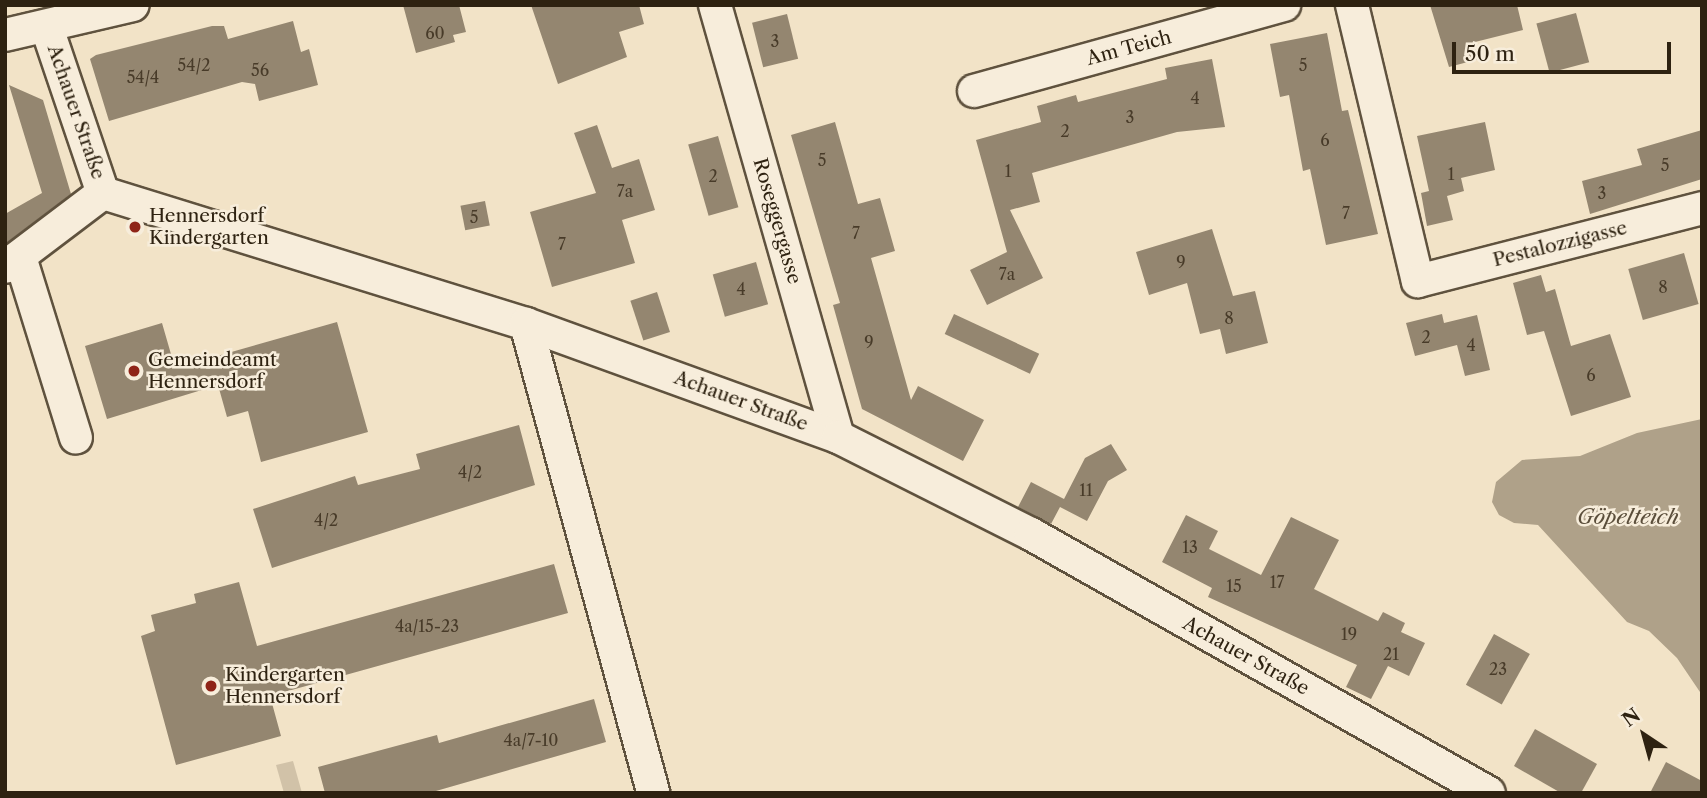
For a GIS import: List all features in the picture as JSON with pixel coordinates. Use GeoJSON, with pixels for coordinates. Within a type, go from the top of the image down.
{"type":"FeatureCollection","features":[{"type":"Feature","properties":{"kind":"street"},"geometry":{"type":"LineString","coordinates":[[5,35],[47,28],[133,5]]}},
{"type":"Feature","properties":{"kind":"street","name":"Roseggergasse"},"geometry":{"type":"LineString","coordinates":[[715,5],[838,437]]}},
{"type":"Feature","properties":{"kind":"street","name":"Am Teich"},"geometry":{"type":"LineString","coordinates":[[974,91],[1284,5]]}},
{"type":"Feature","properties":{"kind":"street","name":"Pestalozzigasse"},"geometry":{"type":"LineString","coordinates":[[1352,5],[1418,281],[1702,208]]}},
{"type":"Feature","properties":{"kind":"street","name":"Achauer Straße"},"geometry":{"type":"LineString","coordinates":[[47,28],[103,193],[526,324],[838,437],[1031,534],[1489,793]]}},
{"type":"Feature","properties":{"kind":"street"},"geometry":{"type":"LineString","coordinates":[[76,438],[12,262],[103,193]]}},
{"type":"Feature","properties":{"kind":"street"},"geometry":{"type":"LineString","coordinates":[[526,324],[653,793]]}},
{"type":"Feature","properties":{"kind":"shaded area"},"geometry":{"type":"Polygon","coordinates":[[[293,761],[302,793],[284,793],[276,765],[293,761]]]}},
{"type":"Feature","properties":{"kind":"water","name":"Göpelteich"},"geometry":{"type":"Polygon","coordinates":[[[1702,419],[1702,695],[1677,658],[1649,631],[1627,622],[1538,525],[1514,523],[1499,515],[1492,502],[1496,482],[1522,460],[1580,456],[1637,433],[1702,419]]]}},
{"type":"Feature","properties":{"kind":"building"},"geometry":{"type":"Polygon","coordinates":[[[403,5],[459,5],[466,32],[453,35],[455,42],[416,53],[403,5]]]}},
{"type":"Feature","properties":{"kind":"building"},"geometry":{"type":"Polygon","coordinates":[[[531,5],[639,5],[644,24],[619,32],[627,57],[558,84],[531,5]]]}},
{"type":"Feature","properties":{"kind":"building"},"geometry":{"type":"Polygon","coordinates":[[[1430,5],[1517,5],[1523,30],[1475,42],[1479,59],[1449,67],[1430,5]]]}},
{"type":"Feature","properties":{"kind":"building"},"geometry":{"type":"Polygon","coordinates":[[[1576,13],[1589,62],[1550,73],[1536,24],[1576,13]]]}},
{"type":"Feature","properties":{"kind":"building"},"geometry":{"type":"Polygon","coordinates":[[[787,14],[798,59],[763,67],[752,23],[787,14]]]}},
{"type":"Feature","properties":{"kind":"building"},"geometry":{"type":"Polygon","coordinates":[[[293,21],[301,52],[309,49],[318,85],[259,101],[255,84],[242,82],[109,121],[90,59],[96,55],[212,26],[224,26],[228,39],[293,21]]]}},
{"type":"Feature","properties":{"kind":"building"},"geometry":{"type":"Polygon","coordinates":[[[1327,33],[1342,111],[1348,110],[1378,234],[1326,245],[1310,169],[1303,171],[1289,95],[1280,97],[1270,44],[1327,33]]]}},
{"type":"Feature","properties":{"kind":"building"},"geometry":{"type":"Polygon","coordinates":[[[1212,59],[1225,127],[1177,132],[1032,173],[1040,202],[1010,210],[1043,278],[987,305],[970,270],[1007,252],[976,140],[1041,122],[1037,106],[1076,95],[1078,102],[1167,79],[1165,68],[1212,59]]]}},
{"type":"Feature","properties":{"kind":"building"},"geometry":{"type":"Polygon","coordinates":[[[9,85],[43,100],[71,194],[5,244],[5,214],[42,193],[9,85]]]}},
{"type":"Feature","properties":{"kind":"building"},"geometry":{"type":"Polygon","coordinates":[[[835,122],[858,204],[880,198],[895,251],[871,258],[911,400],[918,386],[984,420],[963,461],[862,409],[833,305],[840,303],[791,135],[835,122]]]}},
{"type":"Feature","properties":{"kind":"building"},"geometry":{"type":"Polygon","coordinates":[[[1485,122],[1495,170],[1461,178],[1464,191],[1447,196],[1453,220],[1427,226],[1421,193],[1429,191],[1417,136],[1485,122]]]}},
{"type":"Feature","properties":{"kind":"building"},"geometry":{"type":"Polygon","coordinates":[[[597,125],[612,168],[639,159],[655,210],[622,220],[635,263],[552,287],[530,212],[596,193],[574,133],[597,125]]]}},
{"type":"Feature","properties":{"kind":"building"},"geometry":{"type":"Polygon","coordinates":[[[1702,130],[1702,179],[1590,214],[1582,181],[1642,165],[1637,149],[1702,130]]]}},
{"type":"Feature","properties":{"kind":"building"},"geometry":{"type":"Polygon","coordinates":[[[718,136],[738,207],[709,216],[688,145],[718,136]]]}},
{"type":"Feature","properties":{"kind":"building"},"geometry":{"type":"Polygon","coordinates":[[[485,201],[490,226],[465,230],[460,206],[485,201]]]}},
{"type":"Feature","properties":{"kind":"building"},"geometry":{"type":"Polygon","coordinates":[[[1212,229],[1233,296],[1255,291],[1268,343],[1226,354],[1220,329],[1200,334],[1187,283],[1149,295],[1136,252],[1212,229]]]}},
{"type":"Feature","properties":{"kind":"building"},"geometry":{"type":"Polygon","coordinates":[[[1684,253],[1699,304],[1643,320],[1628,269],[1684,253]]]}},
{"type":"Feature","properties":{"kind":"building"},"geometry":{"type":"Polygon","coordinates":[[[756,262],[768,304],[725,317],[713,274],[756,262]]]}},
{"type":"Feature","properties":{"kind":"building"},"geometry":{"type":"Polygon","coordinates":[[[1541,275],[1546,292],[1555,289],[1571,346],[1610,334],[1631,397],[1571,416],[1544,331],[1527,335],[1513,283],[1541,275]]]}},
{"type":"Feature","properties":{"kind":"building"},"geometry":{"type":"Polygon","coordinates":[[[657,292],[670,332],[643,341],[630,301],[657,292]]]}},
{"type":"Feature","properties":{"kind":"building"},"geometry":{"type":"Polygon","coordinates":[[[954,314],[1039,354],[1030,374],[945,334],[954,314]]]}},
{"type":"Feature","properties":{"kind":"building"},"geometry":{"type":"Polygon","coordinates":[[[1442,314],[1444,323],[1477,315],[1490,370],[1465,376],[1457,345],[1415,356],[1406,323],[1442,314]]]}},
{"type":"Feature","properties":{"kind":"building"},"geometry":{"type":"Polygon","coordinates":[[[337,322],[368,432],[261,462],[248,411],[227,417],[218,385],[107,419],[85,346],[162,323],[175,368],[337,322]]]}},
{"type":"Feature","properties":{"kind":"building"},"geometry":{"type":"Polygon","coordinates":[[[519,425],[535,485],[272,568],[253,509],[355,476],[358,485],[420,469],[416,454],[519,425]]]}},
{"type":"Feature","properties":{"kind":"building"},"geometry":{"type":"Polygon","coordinates":[[[1111,444],[1127,470],[1108,481],[1087,521],[1060,507],[1051,524],[1018,507],[1031,482],[1064,499],[1085,458],[1111,444]]]}},
{"type":"Feature","properties":{"kind":"building"},"geometry":{"type":"Polygon","coordinates":[[[1186,515],[1218,531],[1209,549],[1261,575],[1291,517],[1339,540],[1314,589],[1378,621],[1383,612],[1405,623],[1401,632],[1425,643],[1409,676],[1388,666],[1371,699],[1346,687],[1357,665],[1208,597],[1212,588],[1162,562],[1186,515]]]}},
{"type":"Feature","properties":{"kind":"building"},"geometry":{"type":"Polygon","coordinates":[[[554,564],[568,613],[270,696],[281,736],[176,765],[141,636],[155,631],[151,615],[196,603],[194,594],[239,582],[257,646],[554,564]]]}},
{"type":"Feature","properties":{"kind":"building"},"geometry":{"type":"Polygon","coordinates":[[[1494,634],[1530,654],[1502,705],[1466,685],[1494,634]]]}},
{"type":"Feature","properties":{"kind":"building"},"geometry":{"type":"Polygon","coordinates":[[[594,699],[606,742],[429,793],[325,793],[318,767],[437,735],[439,743],[594,699]]]}},
{"type":"Feature","properties":{"kind":"building"},"geometry":{"type":"Polygon","coordinates":[[[1535,729],[1597,764],[1581,793],[1561,793],[1514,766],[1535,729]]]}},
{"type":"Feature","properties":{"kind":"building"},"geometry":{"type":"Polygon","coordinates":[[[1666,762],[1702,781],[1702,793],[1650,793],[1666,762]]]}},
{"type":"Feature","properties":{"kind":"place","name":"Hennersdorf Kindergarten"},"geometry":{"type":"Point","coordinates":[135,227]}},
{"type":"Feature","properties":{"kind":"place","name":"Gemeindeamt Hennersdorf"},"geometry":{"type":"Point","coordinates":[134,371]}},
{"type":"Feature","properties":{"kind":"place","name":"Kindergarten Hennersdorf"},"geometry":{"type":"Point","coordinates":[211,686]}}]}
